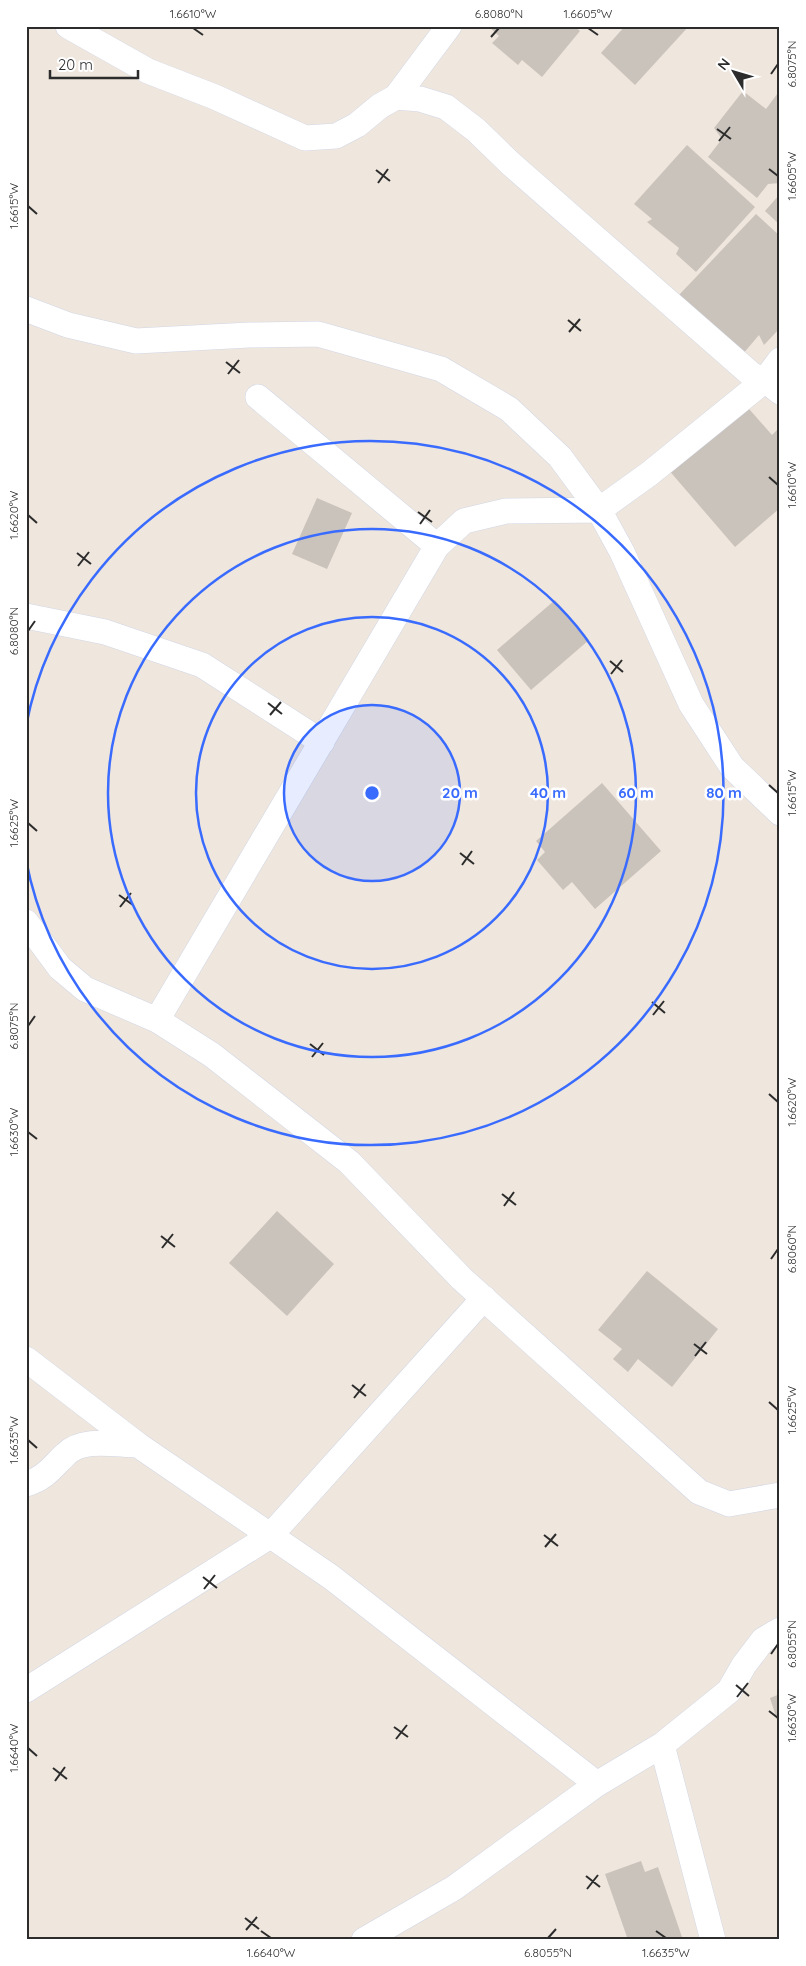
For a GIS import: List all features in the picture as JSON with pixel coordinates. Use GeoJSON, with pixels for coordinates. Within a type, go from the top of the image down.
{"type":"FeatureCollection","features":[{"type":"Feature","properties":{"kind":"street"},"geometry":{"type":"LineString","coordinates":[[68,26],[148,71],[215,97],[305,138],[336,136],[357,125],[380,106],[396,97],[450,26]]}},
{"type":"Feature","properties":{"kind":"street"},"geometry":{"type":"LineString","coordinates":[[396,97],[420,98],[446,108],[476,130],[511,164],[752,375],[772,386]]}},
{"type":"Feature","properties":{"kind":"street"},"geometry":{"type":"LineString","coordinates":[[26,309],[68,325],[136,341],[250,335],[318,334],[441,369],[509,409],[560,457],[599,510],[622,552],[691,704],[732,767],[780,813]]}},
{"type":"Feature","properties":{"kind":"street"},"geometry":{"type":"LineString","coordinates":[[157,1020],[437,546],[464,521],[506,511],[599,510],[772,386],[780,360]]}},
{"type":"Feature","properties":{"kind":"street"},"geometry":{"type":"LineString","coordinates":[[258,397],[437,546]]}},
{"type":"Feature","properties":{"kind":"street"},"geometry":{"type":"LineString","coordinates":[[26,616],[105,632],[202,665],[322,742]]}},
{"type":"Feature","properties":{"kind":"street"},"geometry":{"type":"LineString","coordinates":[[26,922],[60,968],[85,989],[157,1020],[212,1055],[349,1162],[429,1243],[462,1280],[699,1492],[729,1504],[780,1495]]}},
{"type":"Feature","properties":{"kind":"street"},"geometry":{"type":"LineString","coordinates":[[26,1690],[270,1536],[484,1298]]}},
{"type":"Feature","properties":{"kind":"street"},"geometry":{"type":"LineString","coordinates":[[26,1359],[138,1445],[331,1577],[598,1784]]}},
{"type":"Feature","properties":{"kind":"street"},"geometry":{"type":"LineString","coordinates":[[26,1484],[37,1480],[54,1468],[67,1452],[85,1444],[138,1445]]}},
{"type":"Feature","properties":{"kind":"street"},"geometry":{"type":"LineString","coordinates":[[364,1940],[454,1888],[598,1784],[662,1745],[729,1691],[744,1665],[763,1640],[780,1630]]}},
{"type":"Feature","properties":{"kind":"street"},"geometry":{"type":"LineString","coordinates":[[662,1745],[713,1940]]}},
{"type":"Feature","properties":{"kind":"building"},"geometry":{"type":"Polygon","coordinates":[[[488,26],[574,26],[580,31],[542,77],[522,60],[518,65],[492,43],[499,36],[488,26]]]}},
{"type":"Feature","properties":{"kind":"building"},"geometry":{"type":"Polygon","coordinates":[[[625,26],[689,26],[635,85],[601,53],[625,26]]]}},
{"type":"Feature","properties":{"kind":"building"},"geometry":{"type":"Polygon","coordinates":[[[743,91],[766,109],[778,93],[780,95],[780,183],[768,184],[757,198],[708,157],[722,139],[714,128],[743,91]]]}},
{"type":"Feature","properties":{"kind":"building"},"geometry":{"type":"Polygon","coordinates":[[[687,145],[755,207],[696,272],[676,254],[679,248],[647,222],[652,219],[634,204],[687,145]]]}},
{"type":"Feature","properties":{"kind":"building"},"geometry":{"type":"Polygon","coordinates":[[[780,194],[780,225],[765,211],[780,194]]]}},
{"type":"Feature","properties":{"kind":"building"},"geometry":{"type":"Polygon","coordinates":[[[756,214],[780,236],[780,328],[764,345],[759,335],[742,355],[679,295],[756,214]]]}},
{"type":"Feature","properties":{"kind":"building"},"geometry":{"type":"Polygon","coordinates":[[[743,402],[772,435],[780,427],[780,508],[735,547],[667,468],[743,402]]]}},
{"type":"Feature","properties":{"kind":"building"},"geometry":{"type":"Polygon","coordinates":[[[317,498],[352,513],[327,569],[292,554],[317,498]]]}},
{"type":"Feature","properties":{"kind":"building"},"geometry":{"type":"Polygon","coordinates":[[[555,600],[589,640],[531,690],[497,650],[555,600]]]}},
{"type":"Feature","properties":{"kind":"building"},"geometry":{"type":"Polygon","coordinates":[[[602,783],[661,851],[595,909],[572,882],[563,890],[537,860],[545,852],[536,841],[602,783]]]}},
{"type":"Feature","properties":{"kind":"building"},"geometry":{"type":"Polygon","coordinates":[[[277,1211],[334,1264],[287,1316],[229,1263],[277,1211]]]}},
{"type":"Feature","properties":{"kind":"building"},"geometry":{"type":"Polygon","coordinates":[[[647,1271],[718,1329],[672,1387],[638,1359],[628,1372],[613,1359],[622,1349],[598,1330],[647,1271]]]}},
{"type":"Feature","properties":{"kind":"building"},"geometry":{"type":"Polygon","coordinates":[[[780,1694],[780,1726],[779,1726],[770,1698],[780,1694]]]}},
{"type":"Feature","properties":{"kind":"building"},"geometry":{"type":"Polygon","coordinates":[[[641,1861],[645,1872],[658,1867],[683,1940],[628,1940],[605,1874],[641,1861]]]}}]}
